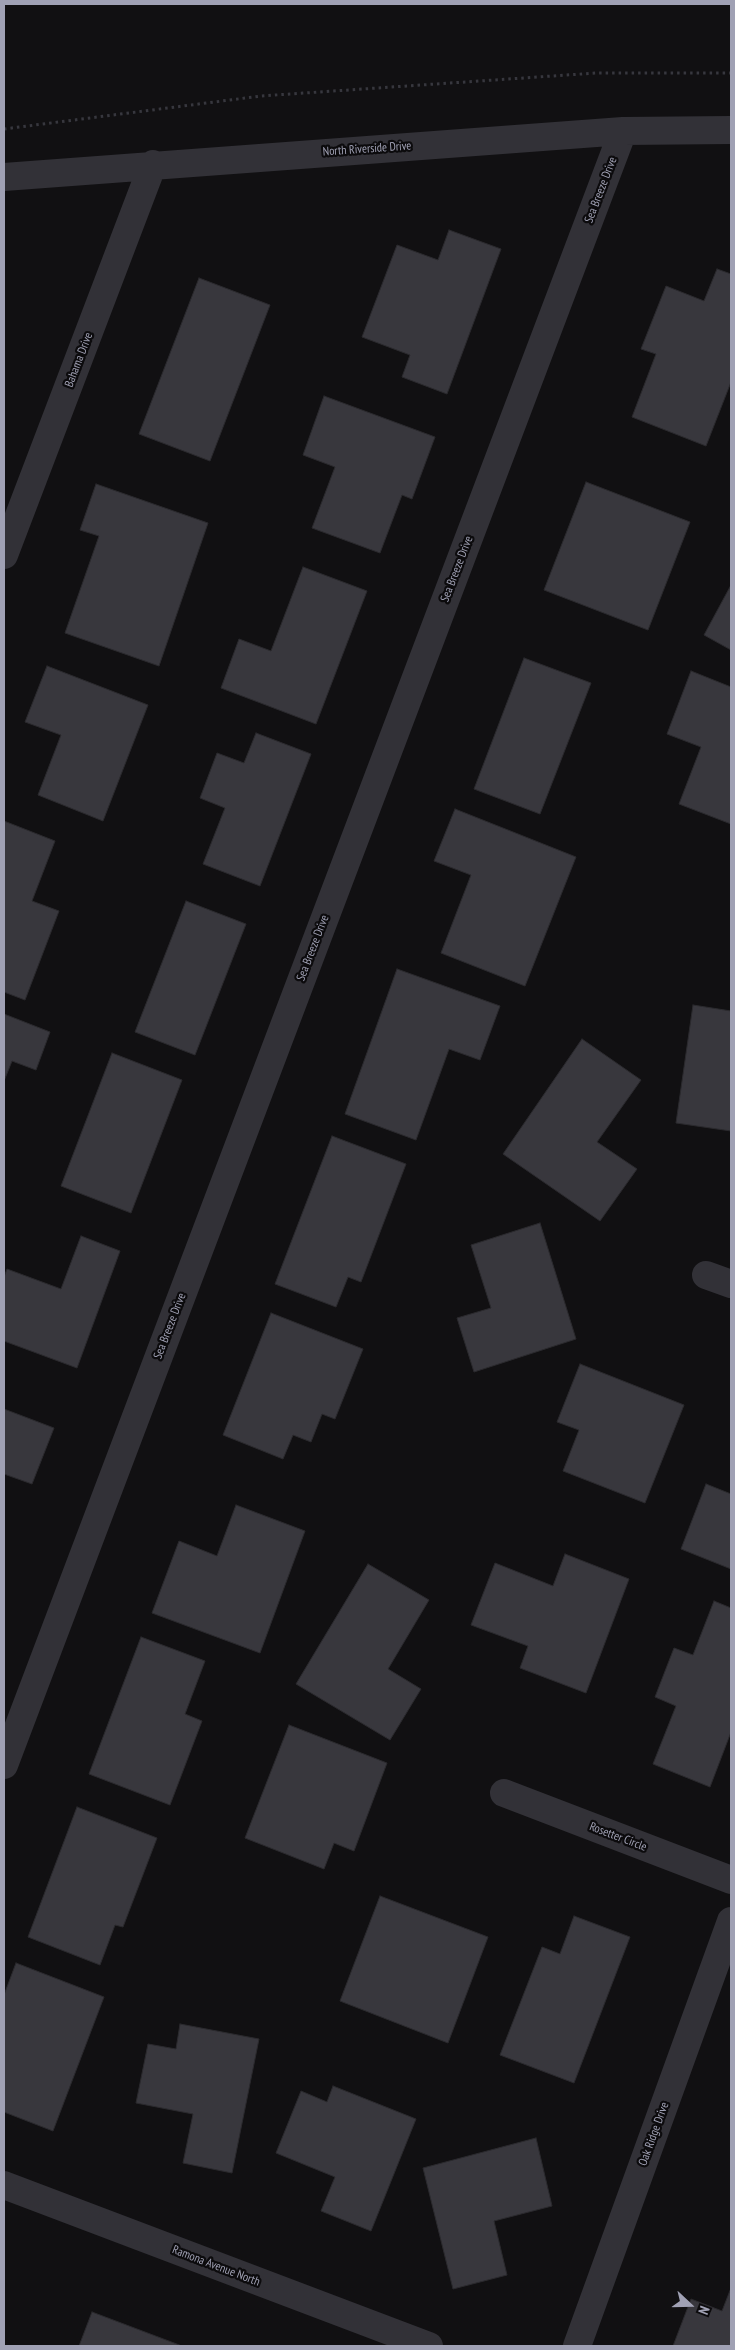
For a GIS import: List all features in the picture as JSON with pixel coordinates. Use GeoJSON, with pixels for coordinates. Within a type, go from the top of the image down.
{"type":"FeatureCollection","features":[{"type":"Feature","properties":{"kind":"street","name":"North Riverside Drive"},"geometry":{"type":"LineString","coordinates":[[4,177],[153,164],[623,131],[731,130]]}},
{"type":"Feature","properties":{"kind":"street","name":"Sea Breeze Drive"},"geometry":{"type":"LineString","coordinates":[[4,1765],[623,131]]}},
{"type":"Feature","properties":{"kind":"street","name":"Bahama Drive"},"geometry":{"type":"LineString","coordinates":[[4,555],[153,164]]}},
{"type":"Feature","properties":{"kind":"street"},"geometry":{"type":"LineString","coordinates":[[706,1274],[731,1284]]}},
{"type":"Feature","properties":{"kind":"street","name":"Rosetter Circle"},"geometry":{"type":"LineString","coordinates":[[504,1793],[731,1880]]}},
{"type":"Feature","properties":{"kind":"street","name":"Oak Ridge Drive"},"geometry":{"type":"LineString","coordinates":[[577,2346],[731,1921]]}},
{"type":"Feature","properties":{"kind":"street","name":"Ramona Avenue North"},"geometry":{"type":"LineString","coordinates":[[4,2185],[429,2346]]}},
{"type":"Feature","properties":{"kind":"path"},"geometry":{"type":"LineString","coordinates":[[4,129],[261,96],[580,73],[731,73]]}},
{"type":"Feature","properties":{"kind":"building"},"geometry":{"type":"Polygon","coordinates":[[[449,230],[501,249],[447,394],[402,377],[410,355],[362,337],[397,245],[438,260],[449,230]]]}},
{"type":"Feature","properties":{"kind":"building"},"geometry":{"type":"Polygon","coordinates":[[[717,269],[731,274],[731,382],[706,446],[632,417],[656,354],[641,349],[666,286],[704,301],[717,269]]]}},
{"type":"Feature","properties":{"kind":"building"},"geometry":{"type":"Polygon","coordinates":[[[199,278],[270,305],[210,461],[139,434],[199,278]]]}},
{"type":"Feature","properties":{"kind":"building"},"geometry":{"type":"Polygon","coordinates":[[[324,396],[435,437],[412,499],[402,495],[380,553],[312,528],[335,467],[303,455],[324,396]]]}},
{"type":"Feature","properties":{"kind":"building"},"geometry":{"type":"Polygon","coordinates":[[[586,482],[690,522],[648,630],[544,590],[586,482]]]}},
{"type":"Feature","properties":{"kind":"building"},"geometry":{"type":"Polygon","coordinates":[[[96,484],[208,523],[159,666],[65,633],[99,536],[80,530],[96,484]]]}},
{"type":"Feature","properties":{"kind":"building"},"geometry":{"type":"Polygon","coordinates":[[[303,567],[367,591],[316,724],[221,688],[239,639],[271,651],[303,567]]]}},
{"type":"Feature","properties":{"kind":"building"},"geometry":{"type":"Polygon","coordinates":[[[731,585],[731,650],[704,635],[731,585]]]}},
{"type":"Feature","properties":{"kind":"building"},"geometry":{"type":"Polygon","coordinates":[[[524,658],[591,683],[540,814],[474,789],[524,658]]]}},
{"type":"Feature","properties":{"kind":"building"},"geometry":{"type":"Polygon","coordinates":[[[47,666],[148,705],[103,821],[38,795],[61,735],[25,722],[47,666]]]}},
{"type":"Feature","properties":{"kind":"building"},"geometry":{"type":"Polygon","coordinates":[[[691,671],[731,687],[731,824],[679,804],[701,747],[667,734],[691,671]]]}},
{"type":"Feature","properties":{"kind":"building"},"geometry":{"type":"Polygon","coordinates":[[[256,733],[311,754],[260,886],[203,864],[225,808],[200,798],[217,753],[244,763],[256,733]]]}},
{"type":"Feature","properties":{"kind":"building"},"geometry":{"type":"Polygon","coordinates":[[[455,809],[576,857],[525,986],[441,953],[471,875],[434,861],[455,809]]]}},
{"type":"Feature","properties":{"kind":"building"},"geometry":{"type":"Polygon","coordinates":[[[4,821],[55,841],[32,901],[59,911],[25,1000],[4,992],[4,821]]]}},
{"type":"Feature","properties":{"kind":"building"},"geometry":{"type":"Polygon","coordinates":[[[186,901],[246,924],[195,1055],[135,1032],[186,901]]]}},
{"type":"Feature","properties":{"kind":"building"},"geometry":{"type":"Polygon","coordinates":[[[397,969],[500,1006],[480,1060],[449,1049],[416,1140],[345,1114],[397,969]]]}},
{"type":"Feature","properties":{"kind":"building"},"geometry":{"type":"Polygon","coordinates":[[[693,1005],[731,1011],[731,1131],[676,1123],[693,1005]]]}},
{"type":"Feature","properties":{"kind":"building"},"geometry":{"type":"Polygon","coordinates":[[[4,1014],[50,1032],[36,1070],[12,1061],[4,1081],[4,1014]]]}},
{"type":"Feature","properties":{"kind":"building"},"geometry":{"type":"Polygon","coordinates":[[[582,1039],[641,1080],[597,1142],[637,1169],[600,1221],[503,1154],[582,1039]]]}},
{"type":"Feature","properties":{"kind":"building"},"geometry":{"type":"Polygon","coordinates":[[[112,1053],[182,1080],[131,1213],[61,1186],[112,1053]]]}},
{"type":"Feature","properties":{"kind":"building"},"geometry":{"type":"Polygon","coordinates":[[[332,1136],[406,1164],[361,1282],[348,1277],[336,1307],[275,1284],[332,1136]]]}},
{"type":"Feature","properties":{"kind":"building"},"geometry":{"type":"Polygon","coordinates":[[[540,1223],[576,1339],[474,1372],[457,1318],[491,1308],[471,1245],[540,1223]]]}},
{"type":"Feature","properties":{"kind":"building"},"geometry":{"type":"Polygon","coordinates":[[[81,1236],[120,1251],[77,1368],[4,1341],[4,1277],[7,1269],[61,1289],[81,1236]]]}},
{"type":"Feature","properties":{"kind":"building"},"geometry":{"type":"Polygon","coordinates":[[[271,1313],[363,1349],[335,1419],[322,1414],[311,1442],[293,1435],[283,1459],[223,1435],[271,1313]]]}},
{"type":"Feature","properties":{"kind":"building"},"geometry":{"type":"Polygon","coordinates":[[[580,1364],[684,1405],[645,1503],[563,1471],[579,1430],[557,1422],[580,1364]]]}},
{"type":"Feature","properties":{"kind":"building"},"geometry":{"type":"Polygon","coordinates":[[[4,1409],[54,1428],[32,1484],[4,1474],[4,1409]]]}},
{"type":"Feature","properties":{"kind":"building"},"geometry":{"type":"Polygon","coordinates":[[[706,1484],[731,1494],[731,1569],[681,1549],[706,1484]]]}},
{"type":"Feature","properties":{"kind":"building"},"geometry":{"type":"Polygon","coordinates":[[[236,1505],[305,1531],[260,1653],[152,1613],[179,1541],[217,1556],[236,1505]]]}},
{"type":"Feature","properties":{"kind":"building"},"geometry":{"type":"Polygon","coordinates":[[[565,1554],[629,1579],[586,1693],[520,1668],[528,1646],[471,1625],[495,1563],[553,1586],[565,1554]]]}},
{"type":"Feature","properties":{"kind":"building"},"geometry":{"type":"Polygon","coordinates":[[[368,1564],[429,1600],[388,1669],[421,1689],[390,1740],[296,1684],[368,1564]]]}},
{"type":"Feature","properties":{"kind":"building"},"geometry":{"type":"Polygon","coordinates":[[[714,1601],[731,1608],[731,1732],[710,1787],[653,1764],[676,1706],[655,1697],[674,1648],[693,1655],[714,1601]]]}},
{"type":"Feature","properties":{"kind":"building"},"geometry":{"type":"Polygon","coordinates":[[[141,1637],[205,1661],[185,1714],[202,1721],[170,1805],[89,1774],[141,1637]]]}},
{"type":"Feature","properties":{"kind":"building"},"geometry":{"type":"Polygon","coordinates":[[[289,1725],[387,1763],[354,1851],[334,1843],[324,1869],[245,1838],[289,1725]]]}},
{"type":"Feature","properties":{"kind":"building"},"geometry":{"type":"Polygon","coordinates":[[[77,1807],[157,1838],[123,1927],[115,1925],[100,1965],[28,1937],[77,1807]]]}},
{"type":"Feature","properties":{"kind":"building"},"geometry":{"type":"Polygon","coordinates":[[[380,1896],[488,1937],[448,2043],[340,2001],[380,1896]]]}},
{"type":"Feature","properties":{"kind":"building"},"geometry":{"type":"Polygon","coordinates":[[[574,1916],[630,1937],[574,2083],[500,2055],[542,1947],[560,1954],[574,1916]]]}},
{"type":"Feature","properties":{"kind":"building"},"geometry":{"type":"Polygon","coordinates":[[[16,1963],[104,1997],[53,2131],[4,2112],[4,1995],[16,1963]]]}},
{"type":"Feature","properties":{"kind":"building"},"geometry":{"type":"Polygon","coordinates":[[[180,2024],[259,2039],[232,2173],[183,2163],[193,2114],[136,2103],[148,2044],[176,2049],[180,2024]]]}},
{"type":"Feature","properties":{"kind":"building"},"geometry":{"type":"Polygon","coordinates":[[[333,2086],[416,2119],[371,2231],[321,2211],[335,2177],[276,2153],[301,2091],[327,2102],[333,2086]]]}},
{"type":"Feature","properties":{"kind":"building"},"geometry":{"type":"Polygon","coordinates":[[[536,2138],[552,2206],[494,2221],[507,2275],[453,2289],[423,2168],[536,2138]]]}},
{"type":"Feature","properties":{"kind":"building"},"geometry":{"type":"Polygon","coordinates":[[[731,2288],[731,2346],[673,2346],[691,2299],[722,2311],[731,2288]]]}},
{"type":"Feature","properties":{"kind":"building"},"geometry":{"type":"Polygon","coordinates":[[[92,2312],[182,2346],[79,2346],[92,2312]]]}}]}
